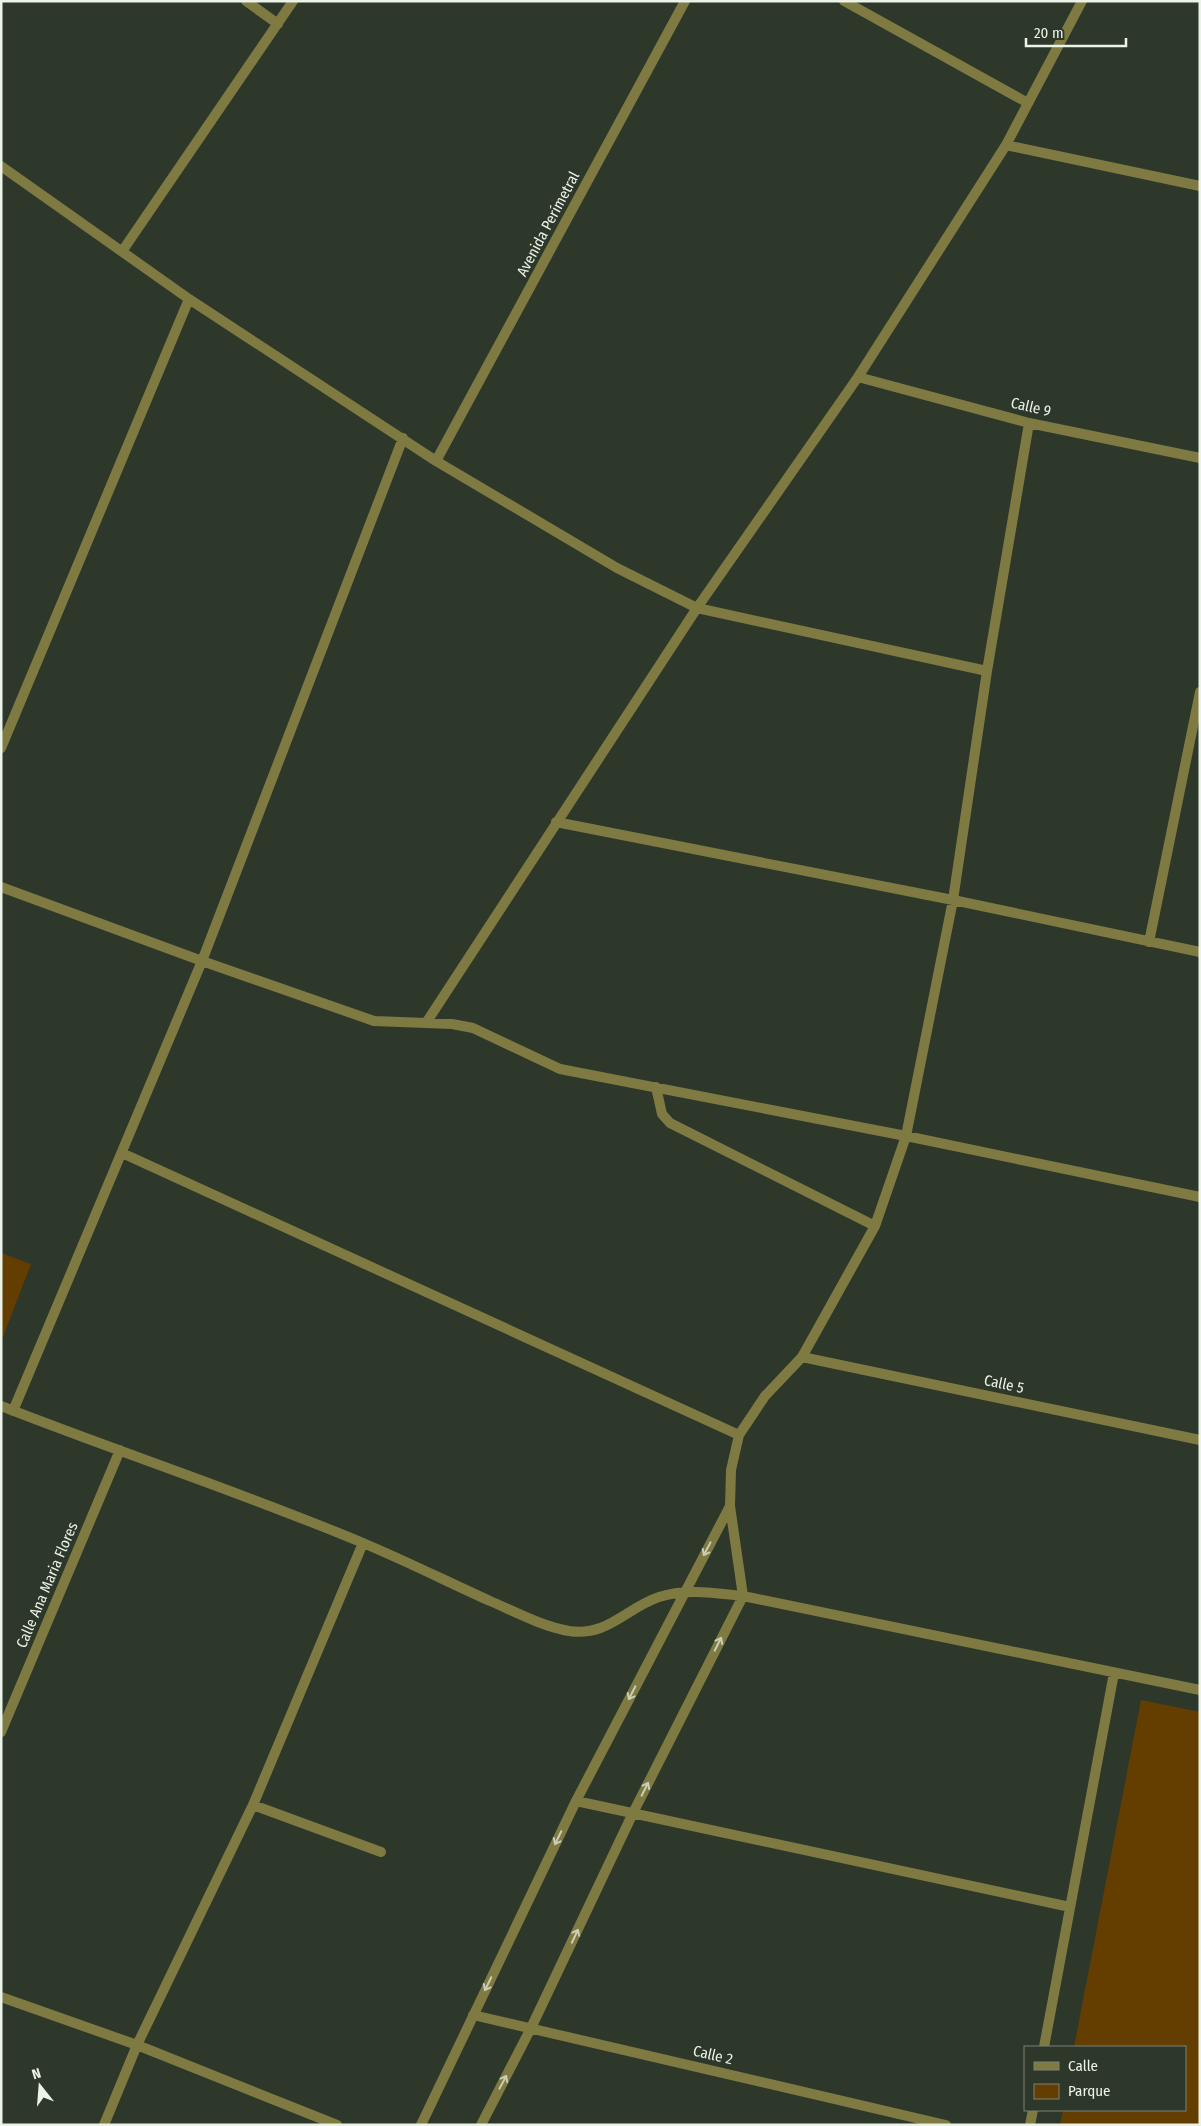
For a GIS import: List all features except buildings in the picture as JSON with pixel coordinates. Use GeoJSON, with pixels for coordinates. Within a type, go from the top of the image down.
{"type":"FeatureCollection","features":[{"type":"Feature","properties":{"kind":"street"},"geometry":{"type":"LineString","coordinates":[[246,1],[278,24]]}},
{"type":"Feature","properties":{"kind":"street"},"geometry":{"type":"LineString","coordinates":[[123,250],[293,1]]}},
{"type":"Feature","properties":{"kind":"street","name":"Avenida Perímetral"},"geometry":{"type":"LineString","coordinates":[[436,461],[685,1]]}},
{"type":"Feature","properties":{"kind":"street"},"geometry":{"type":"LineString","coordinates":[[844,1],[1028,103]]}},
{"type":"Feature","properties":{"kind":"street"},"geometry":{"type":"LineString","coordinates":[[426,1023],[697,608],[858,377],[1006,145],[1082,1]]}},
{"type":"Feature","properties":{"kind":"street"},"geometry":{"type":"LineString","coordinates":[[1006,145],[1200,186]]}},
{"type":"Feature","properties":{"kind":"street"},"geometry":{"type":"LineString","coordinates":[[1,166],[123,250],[189,299],[436,461],[617,568],[697,608],[987,671]]}},
{"type":"Feature","properties":{"kind":"street"},"geometry":{"type":"LineString","coordinates":[[1,748],[189,299]]}},
{"type":"Feature","properties":{"kind":"street","name":"Calle 9"},"geometry":{"type":"LineString","coordinates":[[858,377],[1029,423],[1200,458]]}},
{"type":"Feature","properties":{"kind":"street"},"geometry":{"type":"LineString","coordinates":[[480,2125],[531,2028],[633,1814],[742,1596],[730,1506],[731,1470],[739,1435],[765,1396],[802,1358],[875,1226],[906,1136],[953,900],[987,671],[1029,423]]}},
{"type":"Feature","properties":{"kind":"street"},"geometry":{"type":"LineString","coordinates":[[13,1411],[202,961],[403,438]]}},
{"type":"Feature","properties":{"kind":"street"},"geometry":{"type":"LineString","coordinates":[[1149,942],[1200,692]]}},
{"type":"Feature","properties":{"kind":"street"},"geometry":{"type":"LineString","coordinates":[[556,822],[953,900],[1200,952]]}},
{"type":"Feature","properties":{"kind":"street"},"geometry":{"type":"LineString","coordinates":[[1,887],[202,961],[374,1021],[426,1023],[473,1028],[560,1069],[906,1136],[1200,1197]]}},
{"type":"Feature","properties":{"kind":"street"},"geometry":{"type":"LineString","coordinates":[[656,1087],[662,1114],[670,1123],[875,1226]]}},
{"type":"Feature","properties":{"kind":"street"},"geometry":{"type":"LineString","coordinates":[[122,1153],[739,1435]]}},
{"type":"Feature","properties":{"kind":"street","name":"Calle 5"},"geometry":{"type":"LineString","coordinates":[[802,1358],[1200,1440]]}},
{"type":"Feature","properties":{"kind":"street"},"geometry":{"type":"LineString","coordinates":[[1,1406],[363,1543],[538,1623],[570,1631],[592,1631],[621,1620],[638,1605],[661,1596],[710,1592],[742,1596],[1200,1690]]}},
{"type":"Feature","properties":{"kind":"street","name":"Calle Ana Maria Flores"},"geometry":{"type":"LineString","coordinates":[[1,1732],[120,1450]]}},
{"type":"Feature","properties":{"kind":"street"},"geometry":{"type":"LineString","coordinates":[[421,2125],[576,1801],[730,1506]]}},
{"type":"Feature","properties":{"kind":"street"},"geometry":{"type":"LineString","coordinates":[[104,2125],[137,2045],[254,1805],[363,1543]]}},
{"type":"Feature","properties":{"kind":"street"},"geometry":{"type":"LineString","coordinates":[[1044,2046],[1114,1673]]}},
{"type":"Feature","properties":{"kind":"street"},"geometry":{"type":"LineString","coordinates":[[576,1801],[1070,1907]]}},
{"type":"Feature","properties":{"kind":"street"},"geometry":{"type":"LineString","coordinates":[[254,1805],[381,1852]]}},
{"type":"Feature","properties":{"kind":"street"},"geometry":{"type":"LineString","coordinates":[[1,1997],[137,2045],[337,2125]]}},
{"type":"Feature","properties":{"kind":"street","name":"Calle 2"},"geometry":{"type":"LineString","coordinates":[[473,2015],[946,2125]]}},
{"type":"Feature","properties":{"kind":"street"},"geometry":{"type":"LineString","coordinates":[[1030,2125],[1033,2111]]}},
{"type":"Feature","properties":{"kind":"green space"},"geometry":{"type":"Polygon","coordinates":[[[1,1253],[31,1264],[1,1342],[1,1253]]]}},
{"type":"Feature","properties":{"kind":"green space"},"geometry":{"type":"Polygon","coordinates":[[[1141,1700],[1200,1712],[1200,2125],[1060,2125],[1063,2111],[1186,2111],[1186,2046],[1074,2046],[1141,1700]]]}}]}
